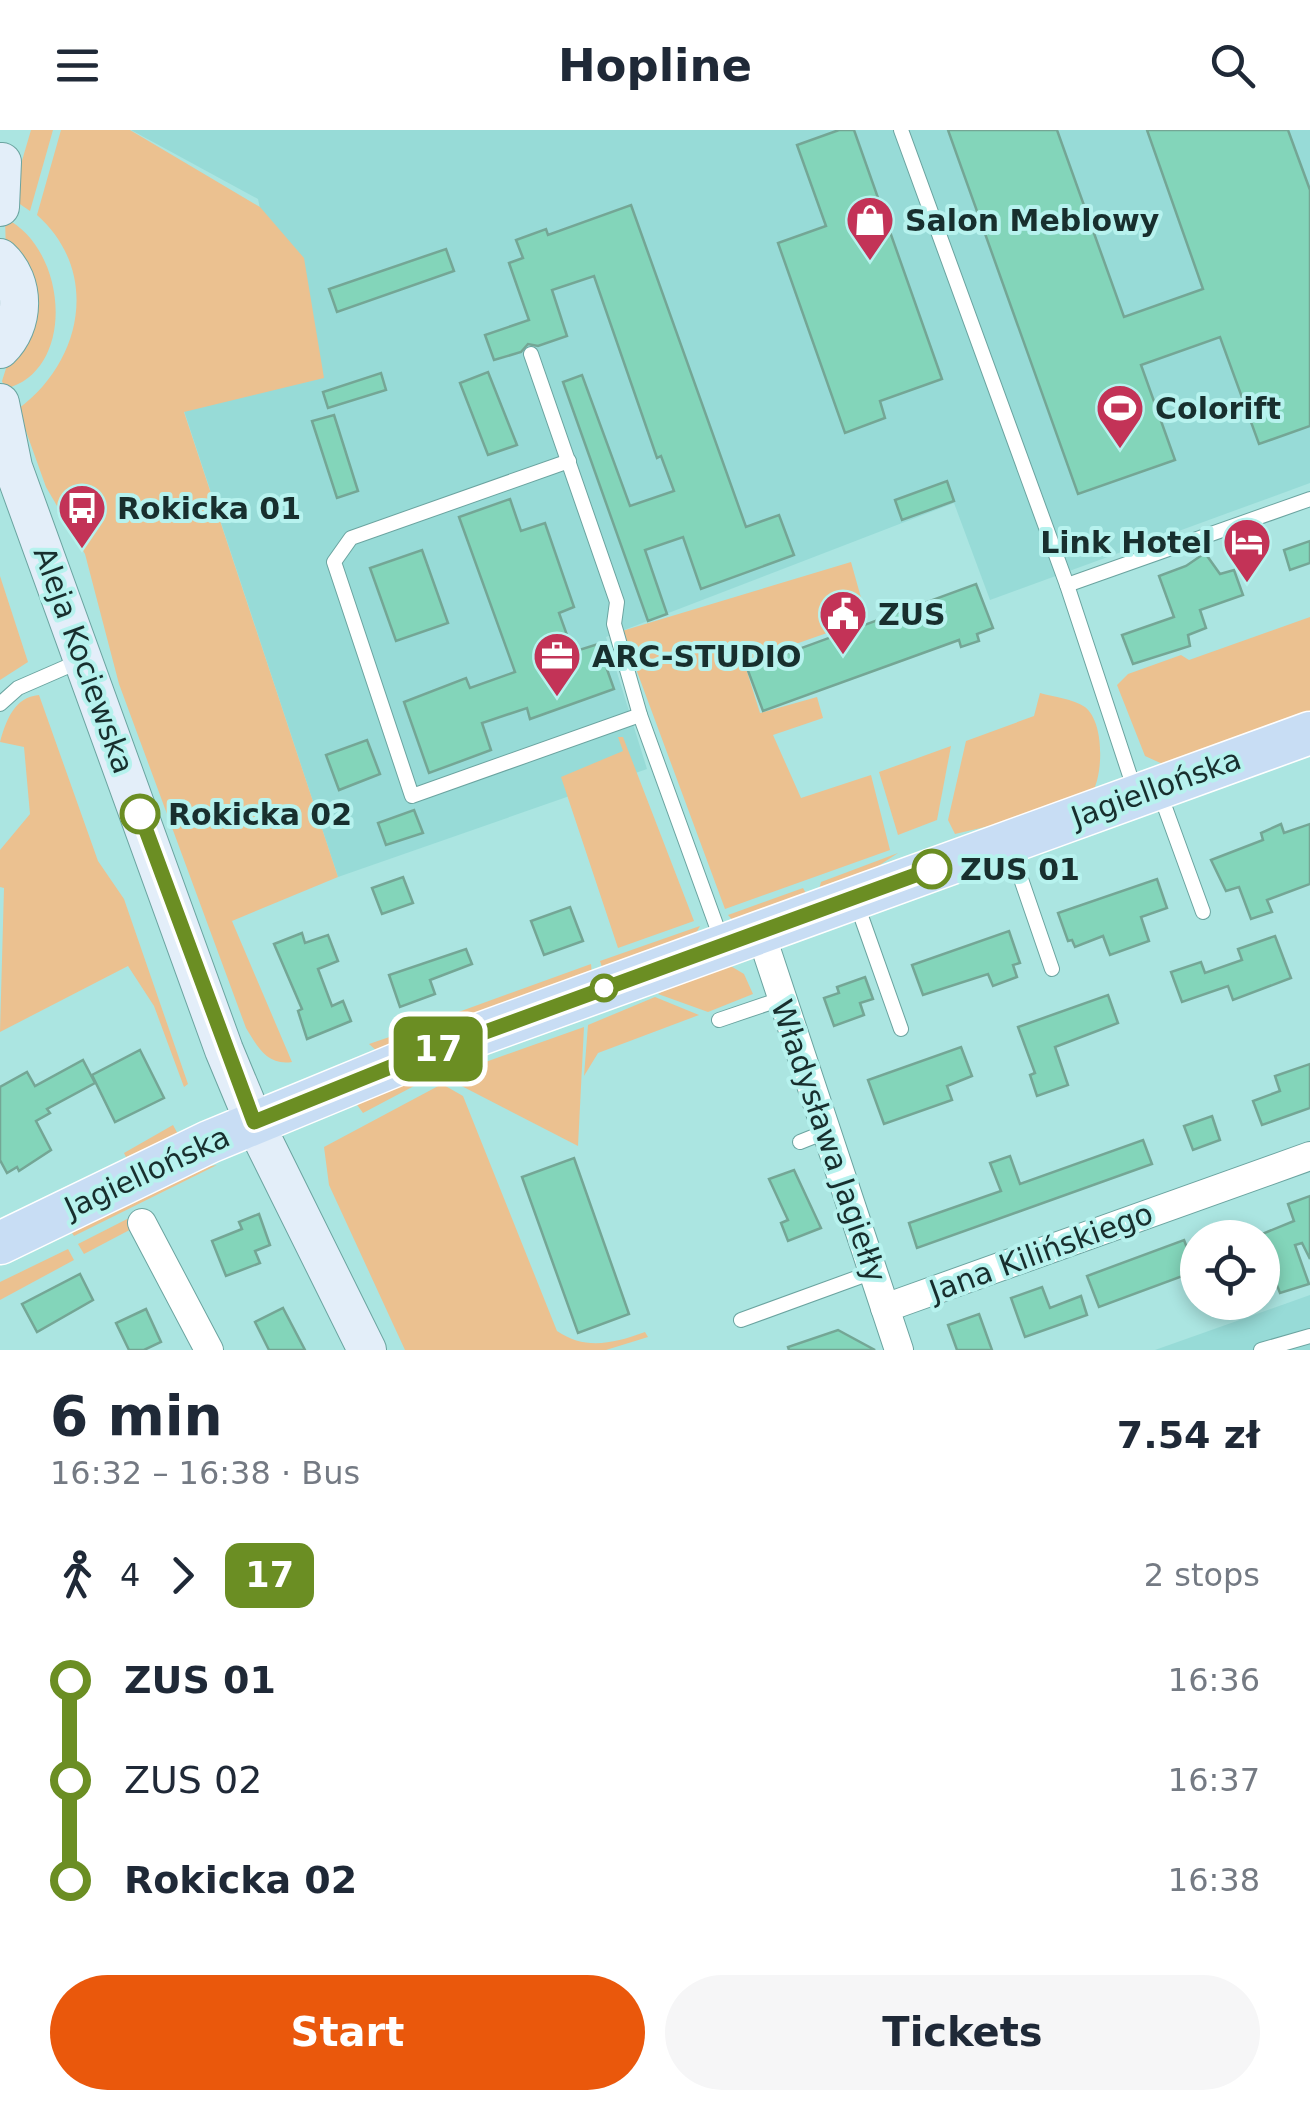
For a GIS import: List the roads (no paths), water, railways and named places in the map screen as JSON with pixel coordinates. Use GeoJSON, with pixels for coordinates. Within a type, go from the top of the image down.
{"type":"FeatureCollection","features":[{"type":"Feature","properties":{"kind":"main road","name":"Jagiellońska"},"geometry":{"type":"LineString","coordinates":[[0,1243],[254,1122],[403,1062],[1309,735]]}},
{"type":"Feature","properties":{"kind":"street"},"geometry":{"type":"LineString","coordinates":[[0,207],[5,152]]}},
{"type":"Feature","properties":{"kind":"street"},"geometry":{"type":"LineString","coordinates":[[0,258],[17,283],[20,304],[16,326],[0,349]]}},
{"type":"Feature","properties":{"kind":"street","name":"Aleja Kociewska"},"geometry":{"type":"LineString","coordinates":[[0,403],[6,460],[86,660],[254,1122],[367,1350]]}},
{"type":"Feature","properties":{"kind":"street","name":"Władysława Jagiełły"},"geometry":{"type":"LineString","coordinates":[[741,938],[781,998],[813,1137],[873,1272],[899,1350]]}},
{"type":"Feature","properties":{"kind":"street","name":"Jana Kilińskiego"},"geometry":{"type":"LineString","coordinates":[[885,1308],[1310,1156]]}},
{"type":"Feature","properties":{"kind":"street"},"geometry":{"type":"LineString","coordinates":[[142,1223],[209,1350]]}},
{"type":"Feature","properties":{"kind":"lane"},"geometry":{"type":"LineString","coordinates":[[901,130],[1067,585],[1147,791],[1203,912]]}},
{"type":"Feature","properties":{"kind":"lane"},"geometry":{"type":"LineString","coordinates":[[531,354],[617,602],[614,624],[640,715],[741,938]]}},
{"type":"Feature","properties":{"kind":"lane"},"geometry":{"type":"LineString","coordinates":[[568,461],[351,538],[334,562],[412,796],[640,715]]}},
{"type":"Feature","properties":{"kind":"lane"},"geometry":{"type":"LineString","coordinates":[[1067,585],[1310,499]]}},
{"type":"Feature","properties":{"kind":"lane"},"geometry":{"type":"LineString","coordinates":[[0,704],[18,688],[86,660]]}},
{"type":"Feature","properties":{"kind":"lane"},"geometry":{"type":"LineString","coordinates":[[1008,841],[1052,969]]}},
{"type":"Feature","properties":{"kind":"lane"},"geometry":{"type":"LineString","coordinates":[[855,897],[901,1028]]}},
{"type":"Feature","properties":{"kind":"lane"},"geometry":{"type":"LineString","coordinates":[[720,1020],[781,998]]}},
{"type":"Feature","properties":{"kind":"lane"},"geometry":{"type":"LineString","coordinates":[[742,1320],[873,1272]]}},
{"type":"Feature","properties":{"kind":"lane"},"geometry":{"type":"LineString","coordinates":[[1260,1350],[1310,1336]]}},
{"type":"Feature","properties":{"kind":"place","name":"Salon Meblowy"},"geometry":{"type":"Point","coordinates":[870,262]}},
{"type":"Feature","properties":{"kind":"place","name":"Colorift"},"geometry":{"type":"Point","coordinates":[1120,450]}},
{"type":"Feature","properties":{"kind":"place","name":"Rokicka 01"},"geometry":{"type":"Point","coordinates":[82,550]}},
{"type":"Feature","properties":{"kind":"place","name":"Link Hotel"},"geometry":{"type":"Point","coordinates":[1247,584]}},
{"type":"Feature","properties":{"kind":"place","name":"ZUS"},"geometry":{"type":"Point","coordinates":[843,656]}},
{"type":"Feature","properties":{"kind":"place","name":"ARC-STUDIO"},"geometry":{"type":"Point","coordinates":[557,698]}},
{"type":"Feature","properties":{"kind":"place","name":"Rokicka 02"},"geometry":{"type":"Point","coordinates":[140,814]}},
{"type":"Feature","properties":{"kind":"place","name":"ZUS 01"},"geometry":{"type":"Point","coordinates":[932,869]}}]}
